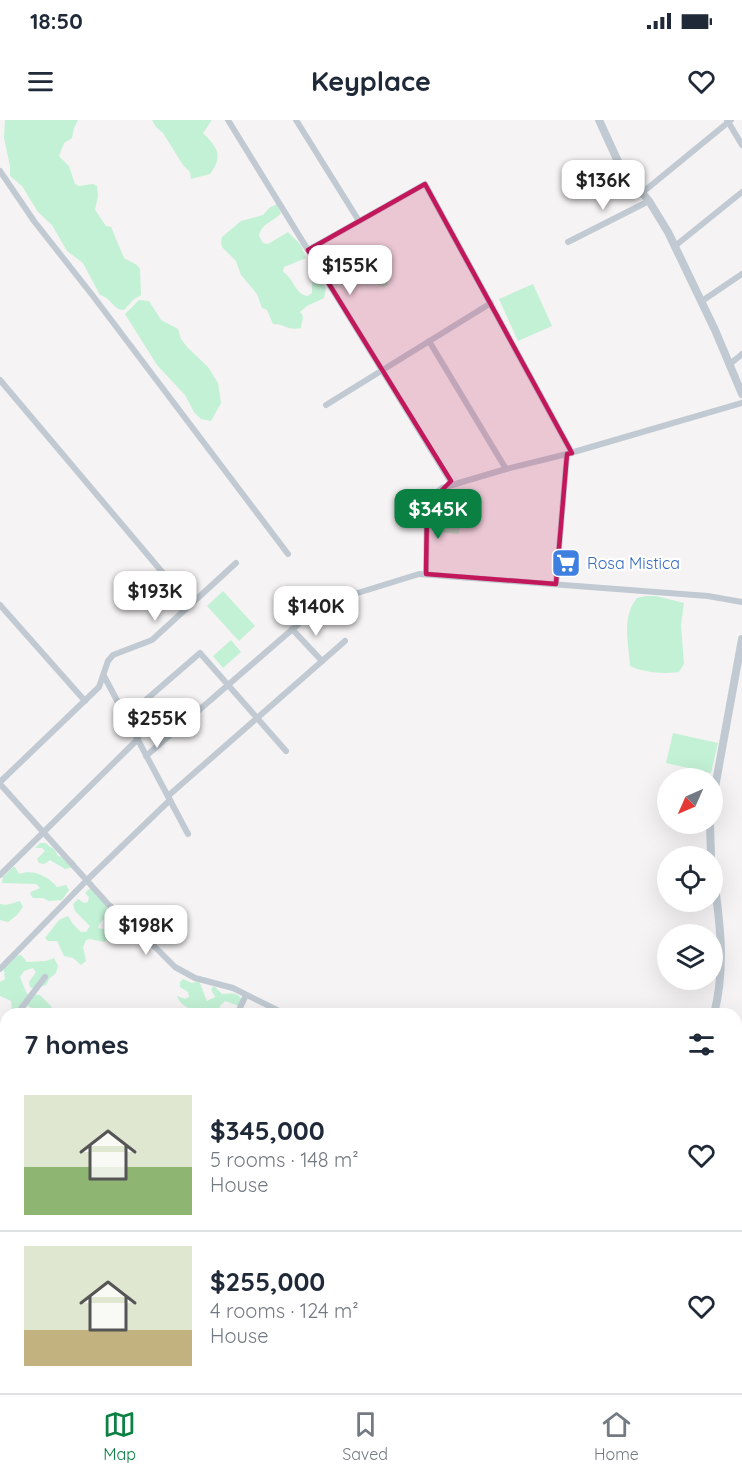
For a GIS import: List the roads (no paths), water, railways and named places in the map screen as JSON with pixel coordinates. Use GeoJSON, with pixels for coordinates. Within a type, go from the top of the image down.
{"type":"FeatureCollection","features":[{"type":"Feature","properties":{"kind":"street"},"geometry":{"type":"LineString","coordinates":[[228,120],[452,484]]}},
{"type":"Feature","properties":{"kind":"street"},"geometry":{"type":"LineString","coordinates":[[296,120],[359,221]]}},
{"type":"Feature","properties":{"kind":"street"},"geometry":{"type":"LineString","coordinates":[[599,120],[615,158],[650,201],[675,246],[702,301],[742,394]]}},
{"type":"Feature","properties":{"kind":"street"},"geometry":{"type":"LineString","coordinates":[[643,192],[729,121],[742,145]]}},
{"type":"Feature","properties":{"kind":"street"},"geometry":{"type":"LineString","coordinates":[[0,171],[34,221],[79,277],[288,554]]}},
{"type":"Feature","properties":{"kind":"street"},"geometry":{"type":"LineString","coordinates":[[308,250],[425,184],[491,303],[570,454],[556,584]]}},
{"type":"Feature","properties":{"kind":"street"},"geometry":{"type":"LineString","coordinates":[[675,246],[742,192]]}},
{"type":"Feature","properties":{"kind":"street"},"geometry":{"type":"LineString","coordinates":[[568,242],[650,201]]}},
{"type":"Feature","properties":{"kind":"street"},"geometry":{"type":"LineString","coordinates":[[702,301],[742,274]]}},
{"type":"Feature","properties":{"kind":"street"},"geometry":{"type":"LineString","coordinates":[[326,405],[491,303]]}},
{"type":"Feature","properties":{"kind":"street"},"geometry":{"type":"LineString","coordinates":[[429,341],[506,469]]}},
{"type":"Feature","properties":{"kind":"street"},"geometry":{"type":"LineString","coordinates":[[730,364],[742,354]]}},
{"type":"Feature","properties":{"kind":"street"},"geometry":{"type":"LineString","coordinates":[[0,380],[190,606]]}},
{"type":"Feature","properties":{"kind":"street"},"geometry":{"type":"LineString","coordinates":[[426,574],[427,505],[436,492],[452,484],[570,454],[742,403]]}},
{"type":"Feature","properties":{"kind":"street"},"geometry":{"type":"LineString","coordinates":[[236,563],[152,640],[113,656],[101,684],[0,783],[86,881],[175,967],[190,976],[222,984],[273,1008]]}},
{"type":"Feature","properties":{"kind":"street"},"geometry":{"type":"LineString","coordinates":[[146,756],[322,604],[419,574],[708,596],[742,602]]}},
{"type":"Feature","properties":{"kind":"street"},"geometry":{"type":"LineString","coordinates":[[0,605],[85,701]]}},
{"type":"Feature","properties":{"kind":"street"},"geometry":{"type":"LineString","coordinates":[[292,629],[322,662]]}},
{"type":"Feature","properties":{"kind":"street"},"geometry":{"type":"LineString","coordinates":[[719,768],[742,639]]}},
{"type":"Feature","properties":{"kind":"street"},"geometry":{"type":"LineString","coordinates":[[0,969],[169,798],[345,641]]}},
{"type":"Feature","properties":{"kind":"street"},"geometry":{"type":"LineString","coordinates":[[126,717],[201,653],[285,751]]}},
{"type":"Feature","properties":{"kind":"street"},"geometry":{"type":"LineString","coordinates":[[104,675],[188,834]]}},
{"type":"Feature","properties":{"kind":"street"},"geometry":{"type":"LineString","coordinates":[[0,875],[138,739]]}},
{"type":"Feature","properties":{"kind":"street"},"geometry":{"type":"LineString","coordinates":[[715,1008],[721,975],[722,948],[718,912]]}},
{"type":"Feature","properties":{"kind":"street"},"geometry":{"type":"LineString","coordinates":[[22,1008],[45,977]]}},
{"type":"Feature","properties":{"kind":"street"},"geometry":{"type":"LineString","coordinates":[[240,1008],[246,994]]}},
{"type":"Feature","properties":{"kind":"place","name":"Rosa Mistica"},"geometry":{"type":"Point","coordinates":[566,563]}}]}
